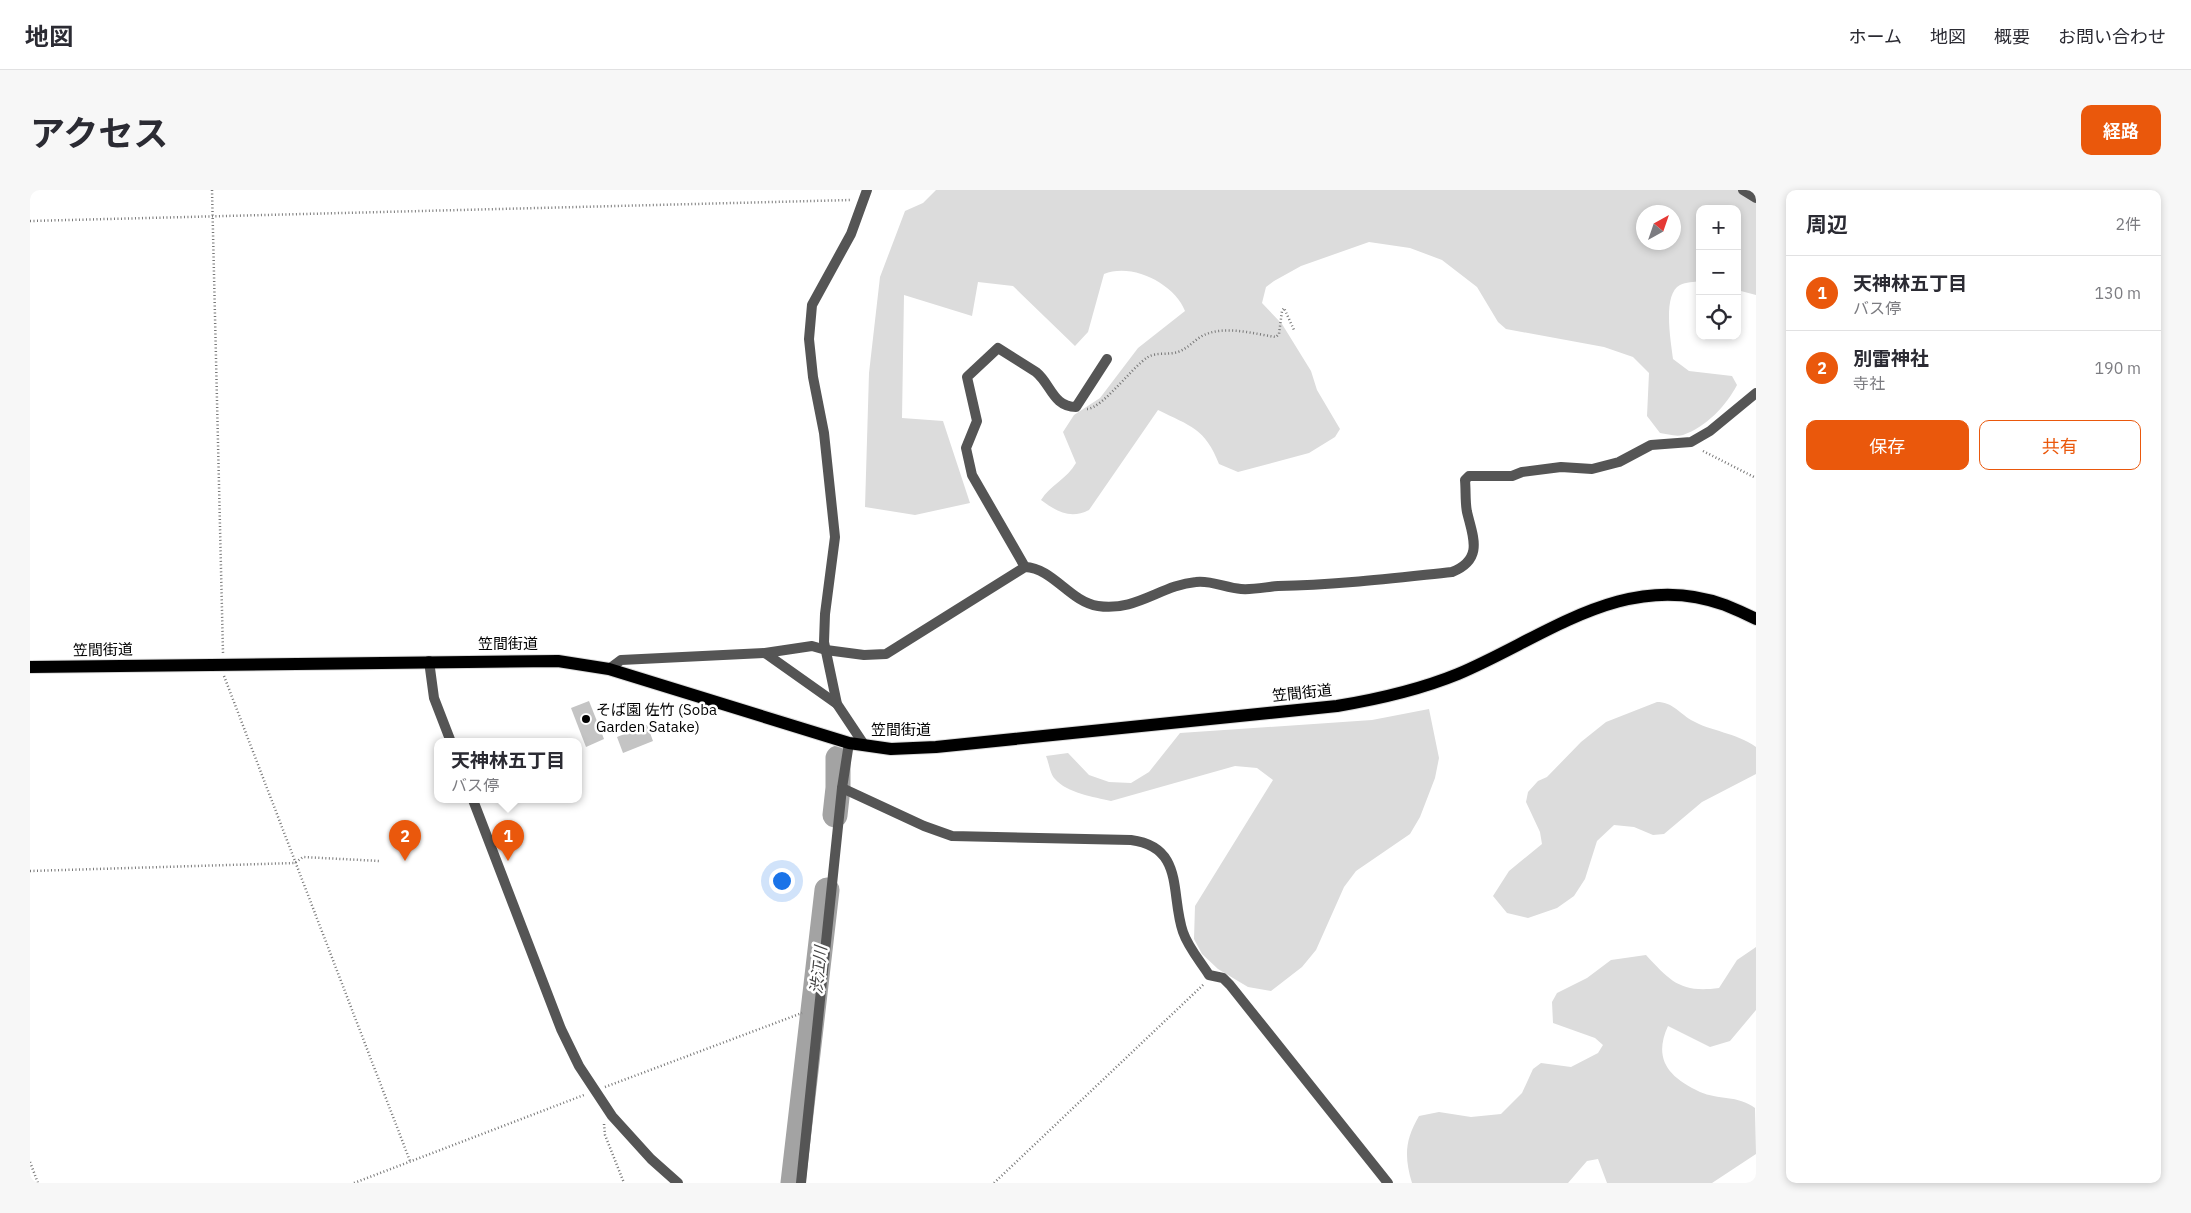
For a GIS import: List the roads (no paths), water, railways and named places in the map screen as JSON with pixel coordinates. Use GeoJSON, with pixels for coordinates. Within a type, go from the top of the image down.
{"type":"FeatureCollection","features":[{"type":"Feature","properties":{"kind":"main road","name":"笠間街道"},"geometry":{"type":"LineString","coordinates":[[30,667],[558,661],[609,669],[849,743],[891,749],[1337,706],[1380,699],[1424,687],[1459,673],[1580,613],[1635,596],[1691,597],[1724,605],[1756,619]]}},
{"type":"Feature","properties":{"kind":"street"},"geometry":{"type":"LineString","coordinates":[[1743,190],[1756,198]]}},
{"type":"Feature","properties":{"kind":"street"},"geometry":{"type":"LineString","coordinates":[[864,746],[837,704],[826,650],[825,614],[835,537],[824,433],[810,359],[810,321],[815,298],[851,234],[865,195]]}},
{"type":"Feature","properties":{"kind":"street"},"geometry":{"type":"LineString","coordinates":[[1107,359],[1076,407],[1060,403],[1053,396],[1041,376],[998,348],[968,377],[977,421],[966,448],[972,475],[1025,567],[1042,572],[1086,602],[1098,606],[1136,604],[1174,587],[1197,582],[1219,583],[1240,589],[1331,585],[1452,572],[1468,562],[1475,545],[1467,510],[1465,480],[1469,476],[1512,476],[1522,472],[1560,467],[1592,469],[1619,462],[1651,446],[1691,442],[1710,431],[1756,393]]}},
{"type":"Feature","properties":{"kind":"street"},"geometry":{"type":"LineString","coordinates":[[609,669],[621,660],[765,653],[812,646],[826,650],[876,656],[886,654],[1025,567]]}},
{"type":"Feature","properties":{"kind":"street"},"geometry":{"type":"LineString","coordinates":[[765,653],[837,704]]}},
{"type":"Feature","properties":{"kind":"street"},"geometry":{"type":"LineString","coordinates":[[429,661],[434,698],[449,738]]}},
{"type":"Feature","properties":{"kind":"street"},"geometry":{"type":"LineString","coordinates":[[801,1183],[842,788],[849,743]]}},
{"type":"Feature","properties":{"kind":"street"},"geometry":{"type":"LineString","coordinates":[[842,788],[942,834],[1131,840],[1152,845],[1164,857],[1172,869],[1182,929],[1195,955],[1211,977],[1223,978],[1230,984],[1388,1183]]}},
{"type":"Feature","properties":{"kind":"street"},"geometry":{"type":"LineString","coordinates":[[474,803],[561,1029],[594,1091],[612,1116],[651,1159],[678,1183]]}},
{"type":"Feature","properties":{"kind":"waterway","name":"渋江川"},"geometry":{"type":"LineString","coordinates":[[835,815],[838,788],[838,758]]}},
{"type":"Feature","properties":{"kind":"waterway","name":"渋江川"},"geometry":{"type":"LineString","coordinates":[[793,1183],[827,890]]}},
{"type":"Feature","properties":{"kind":"place","name":"そば園 佐竹 (Soba Garden Satake)"},"geometry":{"type":"Point","coordinates":[586,719]}},
{"type":"Feature","properties":{"kind":"place","name":"別雷神社"},"geometry":{"type":"Point","coordinates":[405,861]}},
{"type":"Feature","properties":{"kind":"place","name":"天神林五丁目"},"geometry":{"type":"Point","coordinates":[508,861]}}]}
